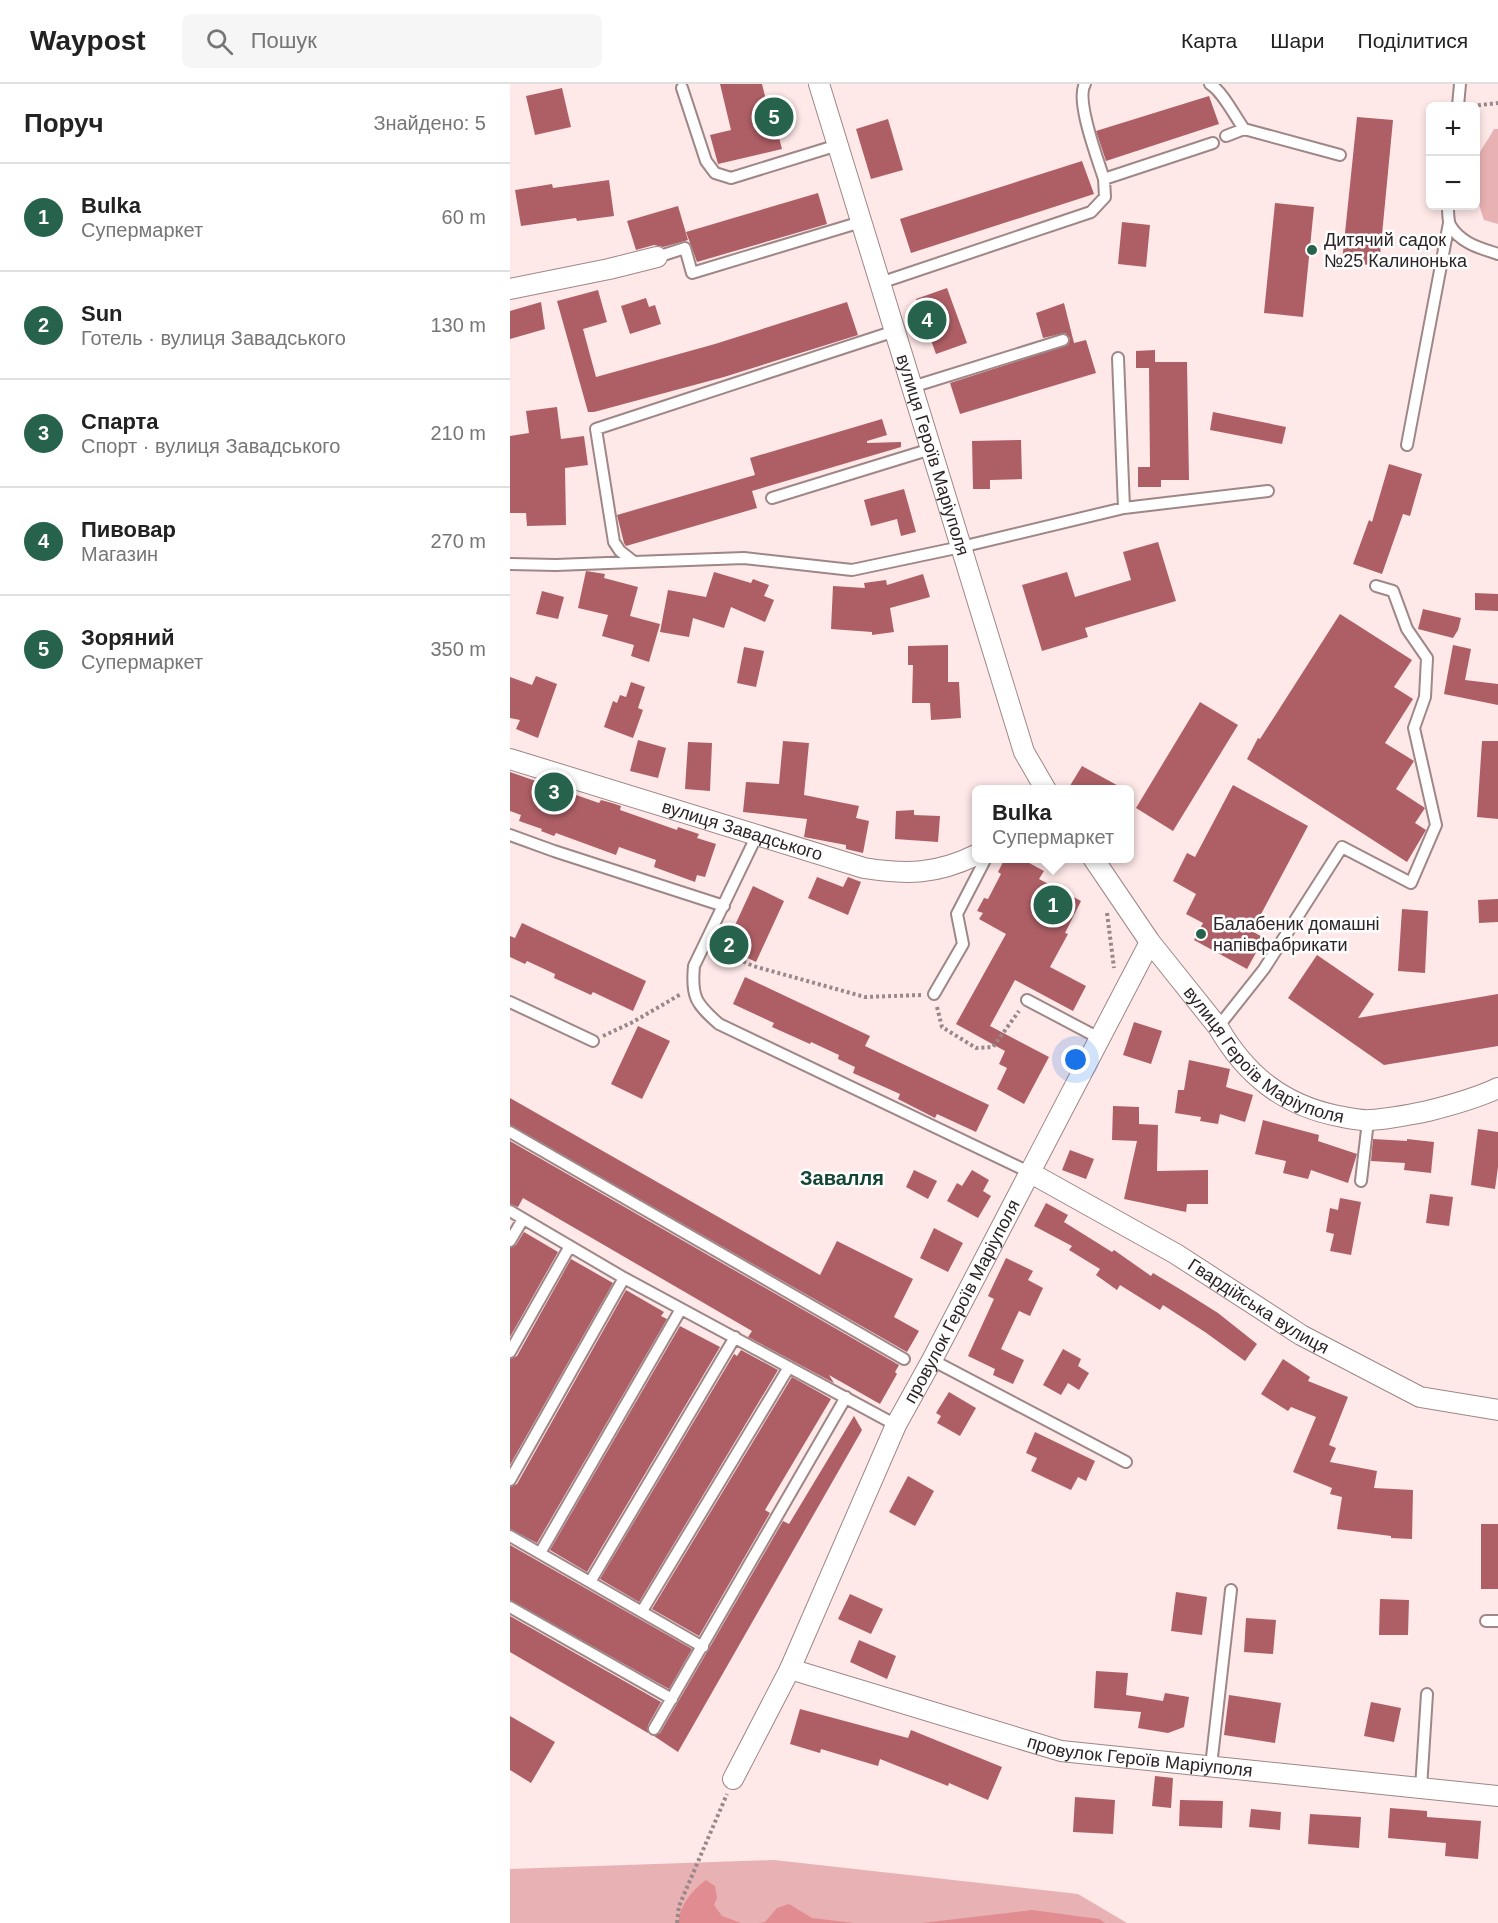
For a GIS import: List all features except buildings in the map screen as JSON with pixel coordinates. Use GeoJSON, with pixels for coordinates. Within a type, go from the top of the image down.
{"type":"FeatureCollection","features":[{"type":"Feature","properties":{"kind":"street","name":"вулиця Героїв Маріуполя"},"geometry":{"type":"LineString","coordinates":[[819,84],[1024,752],[1043,785]]}},
{"type":"Feature","properties":{"kind":"street"},"geometry":{"type":"LineString","coordinates":[[510,289],[657,257]]}},
{"type":"Feature","properties":{"kind":"street","name":"вулиця Завадського"},"geometry":{"type":"LineString","coordinates":[[510,759],[864,868],[893,873],[943,869],[972,857]]}},
{"type":"Feature","properties":{"kind":"street","name":"вулиця Героїв Маріуполя"},"geometry":{"type":"LineString","coordinates":[[1096,863],[1150,942],[1218,1026],[1226,1042],[1245,1065],[1280,1095],[1314,1111],[1368,1121],[1445,1107],[1498,1088]]}},
{"type":"Feature","properties":{"kind":"street","name":"провулок Героїв Маріуполя"},"geometry":{"type":"LineString","coordinates":[[733,1779],[790,1669],[896,1425],[1150,942]]}},
{"type":"Feature","properties":{"kind":"street","name":"Гвардійська вулиця"},"geometry":{"type":"LineString","coordinates":[[1029,1172],[1176,1254],[1301,1335],[1420,1397],[1498,1410]]}},
{"type":"Feature","properties":{"kind":"street","name":"провулок Героїв Маріуполя"},"geometry":{"type":"LineString","coordinates":[[790,1669],[1061,1751],[1498,1796]]}},
{"type":"Feature","properties":{"kind":"lane"},"geometry":{"type":"LineString","coordinates":[[880,283],[1091,212],[1106,197],[1104,179],[1084,112],[1082,88],[1085,84]]}},
{"type":"Feature","properties":{"kind":"lane"},"geometry":{"type":"LineString","coordinates":[[1210,84],[1218,90],[1244,129]]}},
{"type":"Feature","properties":{"kind":"lane"},"geometry":{"type":"LineString","coordinates":[[1458,102],[1460,84]]}},
{"type":"Feature","properties":{"kind":"lane"},"geometry":{"type":"LineString","coordinates":[[682,88],[706,161],[715,173],[731,178],[838,145]]}},
{"type":"Feature","properties":{"kind":"lane"},"geometry":{"type":"LineString","coordinates":[[1226,136],[1244,129],[1340,154]]}},
{"type":"Feature","properties":{"kind":"lane"},"geometry":{"type":"LineString","coordinates":[[1104,179],[1213,143]]}},
{"type":"Feature","properties":{"kind":"lane"},"geometry":{"type":"LineString","coordinates":[[1407,445],[1449,223],[1448,210]]}},
{"type":"Feature","properties":{"kind":"lane"},"geometry":{"type":"LineString","coordinates":[[657,257],[685,248],[692,273],[861,222]]}},
{"type":"Feature","properties":{"kind":"lane"},"geometry":{"type":"LineString","coordinates":[[1449,223],[1469,244],[1498,254]]}},
{"type":"Feature","properties":{"kind":"lane"},"geometry":{"type":"LineString","coordinates":[[634,562],[620,551],[614,542],[596,429],[895,331]]}},
{"type":"Feature","properties":{"kind":"lane"},"geometry":{"type":"LineString","coordinates":[[912,387],[1063,340]]}},
{"type":"Feature","properties":{"kind":"lane"},"geometry":{"type":"LineString","coordinates":[[1118,358],[1124,508]]}},
{"type":"Feature","properties":{"kind":"lane"},"geometry":{"type":"LineString","coordinates":[[772,498],[931,448]]}},
{"type":"Feature","properties":{"kind":"lane"},"geometry":{"type":"LineString","coordinates":[[510,564],[556,565],[744,558],[852,570],[1124,508],[1268,491]]}},
{"type":"Feature","properties":{"kind":"lane"},"geometry":{"type":"LineString","coordinates":[[1218,1026],[1264,969],[1342,847],[1411,883],[1436,825],[1414,728],[1425,697],[1427,658],[1407,629],[1394,591],[1376,586]]}},
{"type":"Feature","properties":{"kind":"lane"},"geometry":{"type":"LineString","coordinates":[[510,835],[724,906]]}},
{"type":"Feature","properties":{"kind":"lane"},"geometry":{"type":"LineString","coordinates":[[756,835],[694,966],[692,988],[701,1008],[719,1024],[1029,1172]]}},
{"type":"Feature","properties":{"kind":"lane"},"geometry":{"type":"LineString","coordinates":[[934,994],[963,944],[957,914],[983,863]]}},
{"type":"Feature","properties":{"kind":"lane"},"geometry":{"type":"LineString","coordinates":[[1027,1000],[1099,1038]]}},
{"type":"Feature","properties":{"kind":"lane"},"geometry":{"type":"LineString","coordinates":[[510,1002],[593,1041]]}},
{"type":"Feature","properties":{"kind":"lane"},"geometry":{"type":"LineString","coordinates":[[1361,1181],[1368,1121]]}},
{"type":"Feature","properties":{"kind":"lane"},"geometry":{"type":"LineString","coordinates":[[510,1132],[904,1359]]}},
{"type":"Feature","properties":{"kind":"lane"},"geometry":{"type":"LineString","coordinates":[[510,1211],[681,1310],[896,1425]]}},
{"type":"Feature","properties":{"kind":"lane"},"geometry":{"type":"LineString","coordinates":[[510,1241],[523,1219]]}},
{"type":"Feature","properties":{"kind":"lane"},"geometry":{"type":"LineString","coordinates":[[510,1352],[570,1246]]}},
{"type":"Feature","properties":{"kind":"lane"},"geometry":{"type":"LineString","coordinates":[[510,1480],[624,1278]]}},
{"type":"Feature","properties":{"kind":"lane"},"geometry":{"type":"LineString","coordinates":[[540,1553],[681,1310]]}},
{"type":"Feature","properties":{"kind":"lane"},"geometry":{"type":"LineString","coordinates":[[590,1582],[735,1337]]}},
{"type":"Feature","properties":{"kind":"lane"},"geometry":{"type":"LineString","coordinates":[[932,1360],[1126,1462]]}},
{"type":"Feature","properties":{"kind":"lane"},"geometry":{"type":"LineString","coordinates":[[642,1611],[789,1367]]}},
{"type":"Feature","properties":{"kind":"lane"},"geometry":{"type":"LineString","coordinates":[[654,1730],[846,1397]]}},
{"type":"Feature","properties":{"kind":"lane"},"geometry":{"type":"LineString","coordinates":[[510,1536],[703,1647]]}},
{"type":"Feature","properties":{"kind":"lane"},"geometry":{"type":"LineString","coordinates":[[1211,1766],[1231,1590]]}},
{"type":"Feature","properties":{"kind":"lane"},"geometry":{"type":"LineString","coordinates":[[510,1607],[672,1699]]}},
{"type":"Feature","properties":{"kind":"lane"},"geometry":{"type":"LineString","coordinates":[[1421,1788],[1427,1694]]}},
{"type":"Feature","properties":{"kind":"path"},"geometry":{"type":"LineString","coordinates":[[1480,105],[1498,103]]}},
{"type":"Feature","properties":{"kind":"path"},"geometry":{"type":"LineString","coordinates":[[1107,912],[1118,1002]]}},
{"type":"Feature","properties":{"kind":"path"},"geometry":{"type":"LineString","coordinates":[[705,944],[753,966],[865,998],[934,994],[942,1027],[976,1048],[993,1047],[1027,1000]]}},
{"type":"Feature","properties":{"kind":"path"},"geometry":{"type":"LineString","coordinates":[[593,1041],[633,1022],[692,988]]}},
{"type":"Feature","properties":{"kind":"path"},"geometry":{"type":"LineString","coordinates":[[677,1923],[679,1906],[733,1779]]}},
{"type":"Feature","properties":{"kind":"shaded area"},"geometry":{"type":"Polygon","coordinates":[[[1494,129],[1498,129],[1498,224],[1484,220],[1480,206],[1480,152],[1494,129]]]}},
{"type":"Feature","properties":{"kind":"shaded area"},"geometry":{"type":"Polygon","coordinates":[[[774,1860],[1078,1894],[1127,1923],[510,1923],[510,1869],[774,1860]]]}},
{"type":"Feature","properties":{"kind":"shaded area"},"geometry":{"type":"Polygon","coordinates":[[[706,1880],[715,1886],[717,1898],[714,1905],[722,1916],[741,1923],[678,1923],[681,1910],[688,1898],[706,1880]]]}},
{"type":"Feature","properties":{"kind":"shaded area"},"geometry":{"type":"Polygon","coordinates":[[[789,1904],[812,1918],[854,1923],[759,1923],[765,1922],[777,1908],[789,1904]]]}},
{"type":"Feature","properties":{"kind":"shaded area"},"geometry":{"type":"Polygon","coordinates":[[[1032,1910],[1099,1919],[1105,1923],[922,1923],[1032,1910]]]}},
{"type":"Feature","properties":{"kind":"place","name":"Зоряний"},"geometry":{"type":"Point","coordinates":[774,117]}},
{"type":"Feature","properties":{"kind":"place","name":"Дитячий садок №25 Калинонька"},"geometry":{"type":"Point","coordinates":[1312,250]}},
{"type":"Feature","properties":{"kind":"place","name":"Пивовар"},"geometry":{"type":"Point","coordinates":[927,320]}},
{"type":"Feature","properties":{"kind":"place","name":"Спарта"},"geometry":{"type":"Point","coordinates":[554,792]}},
{"type":"Feature","properties":{"kind":"place","name":"Bulka"},"geometry":{"type":"Point","coordinates":[1053,905]}},
{"type":"Feature","properties":{"kind":"place","name":"Балабеник домашні напівфабрикати"},"geometry":{"type":"Point","coordinates":[1201,934]}},
{"type":"Feature","properties":{"kind":"place","name":"Sun"},"geometry":{"type":"Point","coordinates":[729,945]}},
{"type":"Feature","properties":{"kind":"district","name":"Завалля"},"geometry":{"type":"Point","coordinates":[842,1178]}}]}
